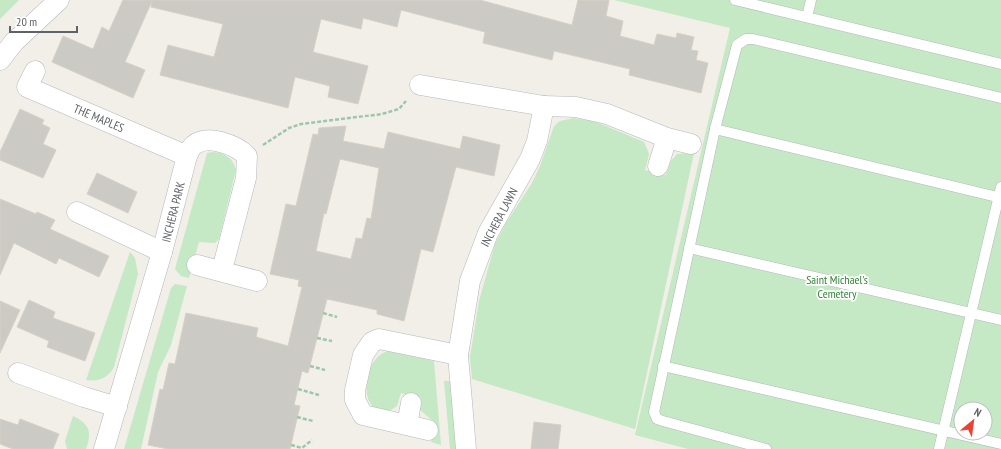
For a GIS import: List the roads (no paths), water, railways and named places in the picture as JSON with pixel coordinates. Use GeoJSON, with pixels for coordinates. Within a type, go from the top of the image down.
{"type":"FeatureCollection","features":[{"type":"Feature","properties":{"kind":"street"},"geometry":{"type":"LineString","coordinates":[[0,60],[14,42],[59,0]]}},
{"type":"Feature","properties":{"kind":"street","name":"THE MAPLES"},"geometry":{"type":"LineString","coordinates":[[35,71],[27,87],[187,156]]}},
{"type":"Feature","properties":{"kind":"street"},"geometry":{"type":"LineString","coordinates":[[420,85],[544,106],[576,107],[606,114],[667,138],[691,144]]}},
{"type":"Feature","properties":{"kind":"street","name":"INCHERA LAWN"},"geometry":{"type":"LineString","coordinates":[[466,449],[458,355],[470,284],[478,257],[488,233],[530,159],[537,141],[544,106]]}},
{"type":"Feature","properties":{"kind":"street"},"geometry":{"type":"LineString","coordinates":[[658,166],[667,138]]}},
{"type":"Feature","properties":{"kind":"street"},"geometry":{"type":"LineString","coordinates":[[187,156],[193,146],[207,140],[232,145],[247,156],[246,178],[222,270]]}},
{"type":"Feature","properties":{"kind":"street","name":"INCHERA PARK"},"geometry":{"type":"LineString","coordinates":[[104,449],[162,252],[187,156]]}},
{"type":"Feature","properties":{"kind":"street"},"geometry":{"type":"LineString","coordinates":[[77,212],[162,252]]}},
{"type":"Feature","properties":{"kind":"street"},"geometry":{"type":"LineString","coordinates":[[198,264],[257,280]]}},
{"type":"Feature","properties":{"kind":"street"},"geometry":{"type":"LineString","coordinates":[[428,430],[363,415],[358,409],[355,400],[355,390],[363,355],[372,342],[379,339],[458,355]]}},
{"type":"Feature","properties":{"kind":"street"},"geometry":{"type":"LineString","coordinates":[[18,373],[84,398],[116,407]]}},
{"type":"Feature","properties":{"kind":"street"},"geometry":{"type":"LineString","coordinates":[[407,425],[411,404]]}},
{"type":"Feature","properties":{"kind":"lane"},"geometry":{"type":"LineString","coordinates":[[735,0],[1001,64]]}},
{"type":"Feature","properties":{"kind":"lane"},"geometry":{"type":"LineString","coordinates":[[807,17],[811,0]]}},
{"type":"Feature","properties":{"kind":"lane"},"geometry":{"type":"LineString","coordinates":[[766,449],[658,419],[654,412],[715,129],[737,45],[746,38],[1001,98]]}},
{"type":"Feature","properties":{"kind":"lane"},"geometry":{"type":"LineString","coordinates":[[715,129],[1000,198]]}},
{"type":"Feature","properties":{"kind":"lane"},"geometry":{"type":"LineString","coordinates":[[939,449],[1000,198],[1001,187]]}},
{"type":"Feature","properties":{"kind":"lane"},"geometry":{"type":"LineString","coordinates":[[689,248],[1001,320]]}},
{"type":"Feature","properties":{"kind":"lane"},"geometry":{"type":"LineString","coordinates":[[663,366],[1001,444]]}},
{"type":"Feature","properties":{"kind":"park label","name":"Saint Michael's Cemetery"},"geometry":{"type":"Point","coordinates":[837,286]}}]}
